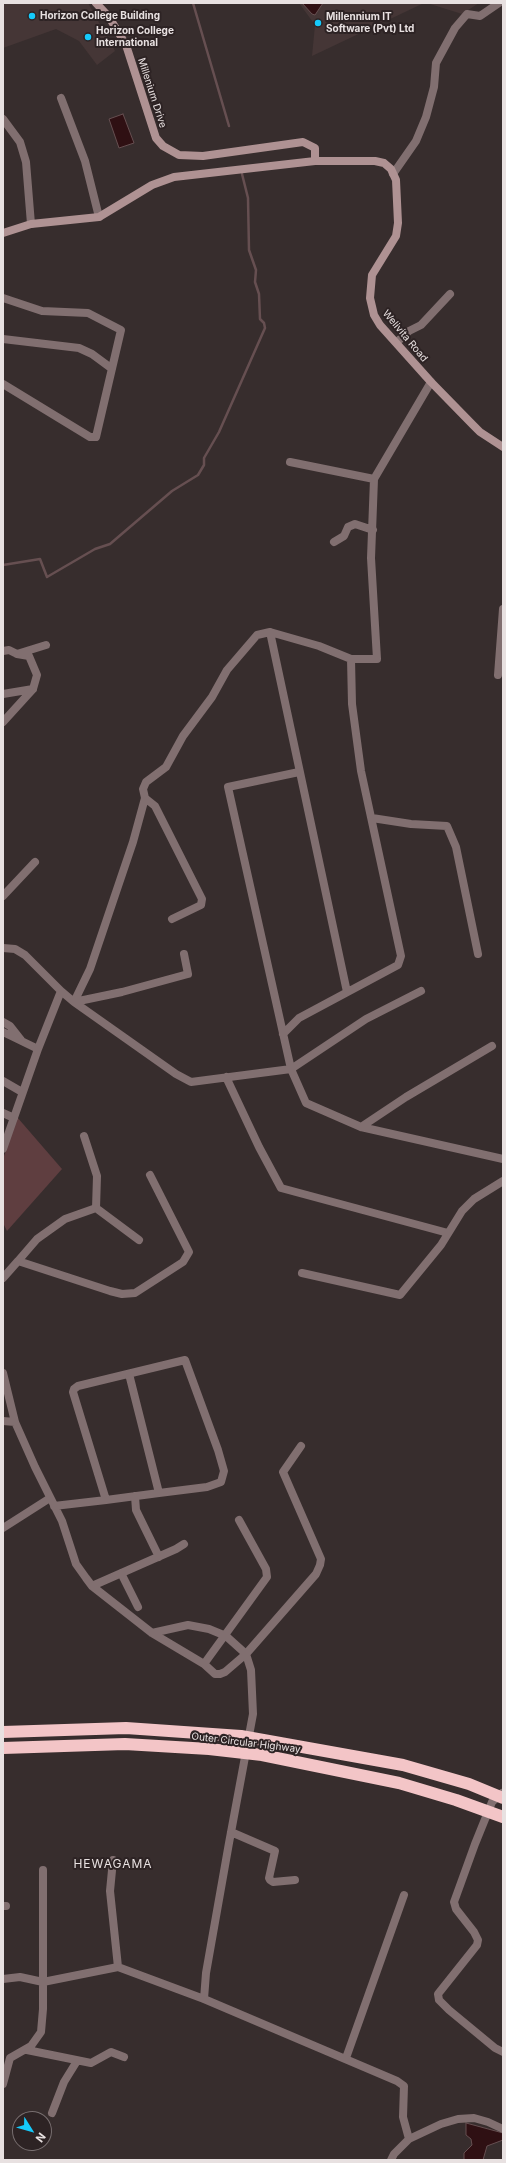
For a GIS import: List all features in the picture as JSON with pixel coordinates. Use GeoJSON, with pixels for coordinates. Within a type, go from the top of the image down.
{"type":"FeatureCollection","features":[{"type":"Feature","properties":{"kind":"highway","name":"Outer Circular Highway"},"geometry":{"type":"LineString","coordinates":[[3,1732],[126,1728],[241,1736],[402,1765],[469,1784],[503,1798]]}},
{"type":"Feature","properties":{"kind":"highway","name":"Outer Circular Highway"},"geometry":{"type":"LineString","coordinates":[[3,1748],[125,1744],[209,1749],[262,1755],[399,1783],[456,1800],[503,1817]]}},
{"type":"Feature","properties":{"kind":"street","name":"Millenium Drive"},"geometry":{"type":"LineString","coordinates":[[96,3],[109,18],[126,45],[156,138],[163,146],[179,155],[203,156],[306,142],[314,148],[315,161]]}},
{"type":"Feature","properties":{"kind":"street"},"geometry":{"type":"LineString","coordinates":[[3,233],[31,224],[99,217],[152,185],[174,177],[315,161],[375,161],[388,166],[393,174],[416,141],[426,117],[434,87],[436,63],[455,28],[467,14],[480,16],[499,3]]}},
{"type":"Feature","properties":{"kind":"street"},"geometry":{"type":"LineString","coordinates":[[61,98],[85,161],[99,217]]}},
{"type":"Feature","properties":{"kind":"street"},"geometry":{"type":"LineString","coordinates":[[3,119],[20,142],[26,162],[31,224]]}},
{"type":"Feature","properties":{"kind":"street","name":"Welivita Road"},"geometry":{"type":"LineString","coordinates":[[393,174],[396,180],[398,223],[396,236],[372,275],[370,298],[374,315],[380,325],[397,342],[431,382],[480,432],[503,447]]}},
{"type":"Feature","properties":{"kind":"street"},"geometry":{"type":"LineString","coordinates":[[397,342],[409,331],[421,325],[450,294]]}},
{"type":"Feature","properties":{"kind":"street"},"geometry":{"type":"LineString","coordinates":[[3,298],[42,311],[88,313],[121,330],[96,436],[90,437],[3,384]]}},
{"type":"Feature","properties":{"kind":"street"},"geometry":{"type":"LineString","coordinates":[[3,339],[79,348],[92,354],[111,368]]}},
{"type":"Feature","properties":{"kind":"street"},"geometry":{"type":"LineString","coordinates":[[74,1002],[90,969],[133,842],[145,798],[143,789],[146,782],[166,767],[183,736],[212,697],[227,670],[257,635],[270,632],[319,646],[351,659],[378,659],[371,558],[374,479],[431,382]]}},
{"type":"Feature","properties":{"kind":"street"},"geometry":{"type":"LineString","coordinates":[[290,462],[374,479]]}},
{"type":"Feature","properties":{"kind":"street"},"geometry":{"type":"LineString","coordinates":[[334,542],[344,536],[348,527],[355,524],[373,530]]}},
{"type":"Feature","properties":{"kind":"street"},"geometry":{"type":"LineString","coordinates":[[498,675],[503,609]]}},
{"type":"Feature","properties":{"kind":"street"},"geometry":{"type":"LineString","coordinates":[[270,632],[347,992]]}},
{"type":"Feature","properties":{"kind":"street"},"geometry":{"type":"LineString","coordinates":[[17,654],[46,645]]}},
{"type":"Feature","properties":{"kind":"street"},"geometry":{"type":"LineString","coordinates":[[3,651],[9,650],[17,654],[29,656],[37,675],[33,689],[3,722]]}},
{"type":"Feature","properties":{"kind":"street"},"geometry":{"type":"LineString","coordinates":[[283,1034],[299,1018],[398,965],[401,956],[361,771],[352,704],[351,659]]}},
{"type":"Feature","properties":{"kind":"street"},"geometry":{"type":"LineString","coordinates":[[3,694],[33,689]]}},
{"type":"Feature","properties":{"kind":"street"},"geometry":{"type":"LineString","coordinates":[[299,772],[228,787],[291,1068],[306,1103],[361,1127],[503,1159]]}},
{"type":"Feature","properties":{"kind":"street"},"geometry":{"type":"LineString","coordinates":[[145,798],[155,806],[202,899],[201,905],[172,919]]}},
{"type":"Feature","properties":{"kind":"street"},"geometry":{"type":"LineString","coordinates":[[372,818],[411,824],[447,826],[456,847],[478,954]]}},
{"type":"Feature","properties":{"kind":"street"},"geometry":{"type":"LineString","coordinates":[[3,896],[35,862]]}},
{"type":"Feature","properties":{"kind":"street"},"geometry":{"type":"LineString","coordinates":[[3,948],[15,949],[25,955],[74,1002],[176,1074],[191,1082],[291,1068],[366,1019],[421,991]]}},
{"type":"Feature","properties":{"kind":"street"},"geometry":{"type":"LineString","coordinates":[[74,1002],[122,992],[188,974],[184,954]]}},
{"type":"Feature","properties":{"kind":"street"},"geometry":{"type":"LineString","coordinates":[[4,1144],[38,1049],[61,991]]}},
{"type":"Feature","properties":{"kind":"street"},"geometry":{"type":"LineString","coordinates":[[3,1022],[10,1026],[21,1041]]}},
{"type":"Feature","properties":{"kind":"street"},"geometry":{"type":"LineString","coordinates":[[3,1032],[38,1049]]}},
{"type":"Feature","properties":{"kind":"street"},"geometry":{"type":"LineString","coordinates":[[361,1127],[406,1097],[492,1046]]}},
{"type":"Feature","properties":{"kind":"street"},"geometry":{"type":"LineString","coordinates":[[226,1077],[259,1147],[281,1188],[448,1233]]}},
{"type":"Feature","properties":{"kind":"street"},"geometry":{"type":"LineString","coordinates":[[3,1081],[22,1092]]}},
{"type":"Feature","properties":{"kind":"street"},"geometry":{"type":"LineString","coordinates":[[3,1113],[14,1118]]}},
{"type":"Feature","properties":{"kind":"street"},"geometry":{"type":"LineString","coordinates":[[84,1136],[97,1176],[96,1208]]}},
{"type":"Feature","properties":{"kind":"street"},"geometry":{"type":"LineString","coordinates":[[18,1261],[122,1294],[135,1293],[183,1262],[189,1252],[150,1176]]}},
{"type":"Feature","properties":{"kind":"street"},"geometry":{"type":"LineString","coordinates":[[302,1273],[400,1295],[442,1245],[462,1212],[474,1199],[503,1181]]}},
{"type":"Feature","properties":{"kind":"street"},"geometry":{"type":"LineString","coordinates":[[96,1208],[139,1240]]}},
{"type":"Feature","properties":{"kind":"street"},"geometry":{"type":"LineString","coordinates":[[3,1278],[37,1239],[65,1219],[96,1208]]}},
{"type":"Feature","properties":{"kind":"street"},"geometry":{"type":"LineString","coordinates":[[54,1506],[106,1500],[136,1496],[159,1492],[208,1487],[221,1482],[224,1471],[185,1360],[78,1386],[73,1392],[106,1500]]}},
{"type":"Feature","properties":{"kind":"street"},"geometry":{"type":"LineString","coordinates":[[3,1373],[15,1422],[62,1521],[76,1564],[92,1586],[152,1633],[204,1664],[216,1674],[220,1674],[246,1654],[316,1574],[320,1565],[321,1559],[283,1472],[301,1446]]}},
{"type":"Feature","properties":{"kind":"street"},"geometry":{"type":"LineString","coordinates":[[129,1374],[159,1492]]}},
{"type":"Feature","properties":{"kind":"street"},"geometry":{"type":"LineString","coordinates":[[3,1421],[15,1422]]}},
{"type":"Feature","properties":{"kind":"street"},"geometry":{"type":"LineString","coordinates":[[136,1496],[136,1510],[159,1557]]}},
{"type":"Feature","properties":{"kind":"street"},"geometry":{"type":"LineString","coordinates":[[3,1528],[50,1498]]}},
{"type":"Feature","properties":{"kind":"street"},"geometry":{"type":"LineString","coordinates":[[204,1664],[226,1636],[267,1577],[266,1569],[239,1520]]}},
{"type":"Feature","properties":{"kind":"street"},"geometry":{"type":"LineString","coordinates":[[92,1586],[159,1557],[184,1544]]}},
{"type":"Feature","properties":{"kind":"street"},"geometry":{"type":"LineString","coordinates":[[121,1573],[138,1607]]}},
{"type":"Feature","properties":{"kind":"street"},"geometry":{"type":"LineString","coordinates":[[152,1633],[188,1625],[209,1629],[226,1636],[246,1654],[252,1670],[253,1714],[206,1973],[204,1999]]}},
{"type":"Feature","properties":{"kind":"street"},"geometry":{"type":"LineString","coordinates":[[503,1793],[492,1802],[454,1902],[456,1909],[474,1932],[478,1940],[477,1945],[438,1994],[439,2000],[449,2010],[495,2048],[503,2052]]}},
{"type":"Feature","properties":{"kind":"street"},"geometry":{"type":"LineString","coordinates":[[231,1832],[275,1850],[268,1878],[270,1880],[273,1882],[295,1880]]}},
{"type":"Feature","properties":{"kind":"street"},"geometry":{"type":"LineString","coordinates":[[113,1860],[110,1891],[118,1967]]}},
{"type":"Feature","properties":{"kind":"street"},"geometry":{"type":"LineString","coordinates":[[3,2084],[10,2058],[27,2050],[41,2032],[43,1982],[43,1870]]}},
{"type":"Feature","properties":{"kind":"street"},"geometry":{"type":"LineString","coordinates":[[346,2058],[404,1895]]}},
{"type":"Feature","properties":{"kind":"street"},"geometry":{"type":"LineString","coordinates":[[3,1979],[20,1977],[43,1982],[118,1967],[204,1999],[346,2058],[397,2081],[404,2086],[403,2117],[409,2139]]}},
{"type":"Feature","properties":{"kind":"street"},"geometry":{"type":"LineString","coordinates":[[27,2050],[91,2063],[111,2052],[124,2057]]}},
{"type":"Feature","properties":{"kind":"street"},"geometry":{"type":"LineString","coordinates":[[52,2112],[64,2082],[76,2061]]}},
{"type":"Feature","properties":{"kind":"street"},"geometry":{"type":"LineString","coordinates":[[391,2160],[394,2154],[409,2139],[441,2124],[458,2119],[474,2118],[488,2122],[503,2129]]}},
{"type":"Feature","properties":{"kind":"shaded area","name":"Horizon College International"},"geometry":{"type":"Polygon","coordinates":[[[3,3],[88,3],[115,51],[97,65],[79,41],[56,29],[3,48],[3,3]]]}},
{"type":"Feature","properties":{"kind":"shaded area"},"geometry":{"type":"Polygon","coordinates":[[[299,3],[424,3],[312,56],[315,25],[299,3]]]}},
{"type":"Feature","properties":{"kind":"shaded area"},"geometry":{"type":"Polygon","coordinates":[[[302,3],[323,3],[315,15],[312,14],[302,3]]]}},
{"type":"Feature","properties":{"kind":"shaded area"},"geometry":{"type":"Polygon","coordinates":[[[427,3],[479,3],[462,14],[427,3]]]}},
{"type":"Feature","properties":{"kind":"shaded area"},"geometry":{"type":"Polygon","coordinates":[[[123,114],[134,143],[119,148],[109,119],[123,114]]]}},
{"type":"Feature","properties":{"kind":"shaded area"},"geometry":{"type":"Polygon","coordinates":[[[17,1117],[62,1169],[7,1231],[3,1223],[3,1159],[17,1117]]]}},
{"type":"Feature","properties":{"kind":"shaded area"},"geometry":{"type":"Polygon","coordinates":[[[466,2123],[503,2133],[503,2140],[487,2146],[483,2160],[464,2160],[464,2153],[472,2145],[471,2139],[466,2135],[466,2123]]]}},
{"type":"Feature","properties":{"kind":"waterway"},"geometry":{"type":"LineString","coordinates":[[193,3],[229,126]]}},
{"type":"Feature","properties":{"kind":"waterway"},"geometry":{"type":"LineString","coordinates":[[3,565],[40,559],[47,577],[95,549],[110,544],[172,491],[198,475],[204,465],[204,458],[219,432],[265,328],[264,323],[260,319],[259,294],[255,282],[256,270],[249,250],[248,198],[242,174]]}},
{"type":"Feature","properties":{"kind":"place","name":"Horizon College Building"},"geometry":{"type":"Point","coordinates":[32,16]}},
{"type":"Feature","properties":{"kind":"place","name":"Millennium IT Software (Pvt) Ltd"},"geometry":{"type":"Point","coordinates":[318,23]}},
{"type":"Feature","properties":{"kind":"place","name":"Horizon College International"},"geometry":{"type":"Point","coordinates":[88,37]}},
{"type":"Feature","properties":{"kind":"district","name":"HEWAGAMA"},"geometry":{"type":"Point","coordinates":[113,1864]}}]}
